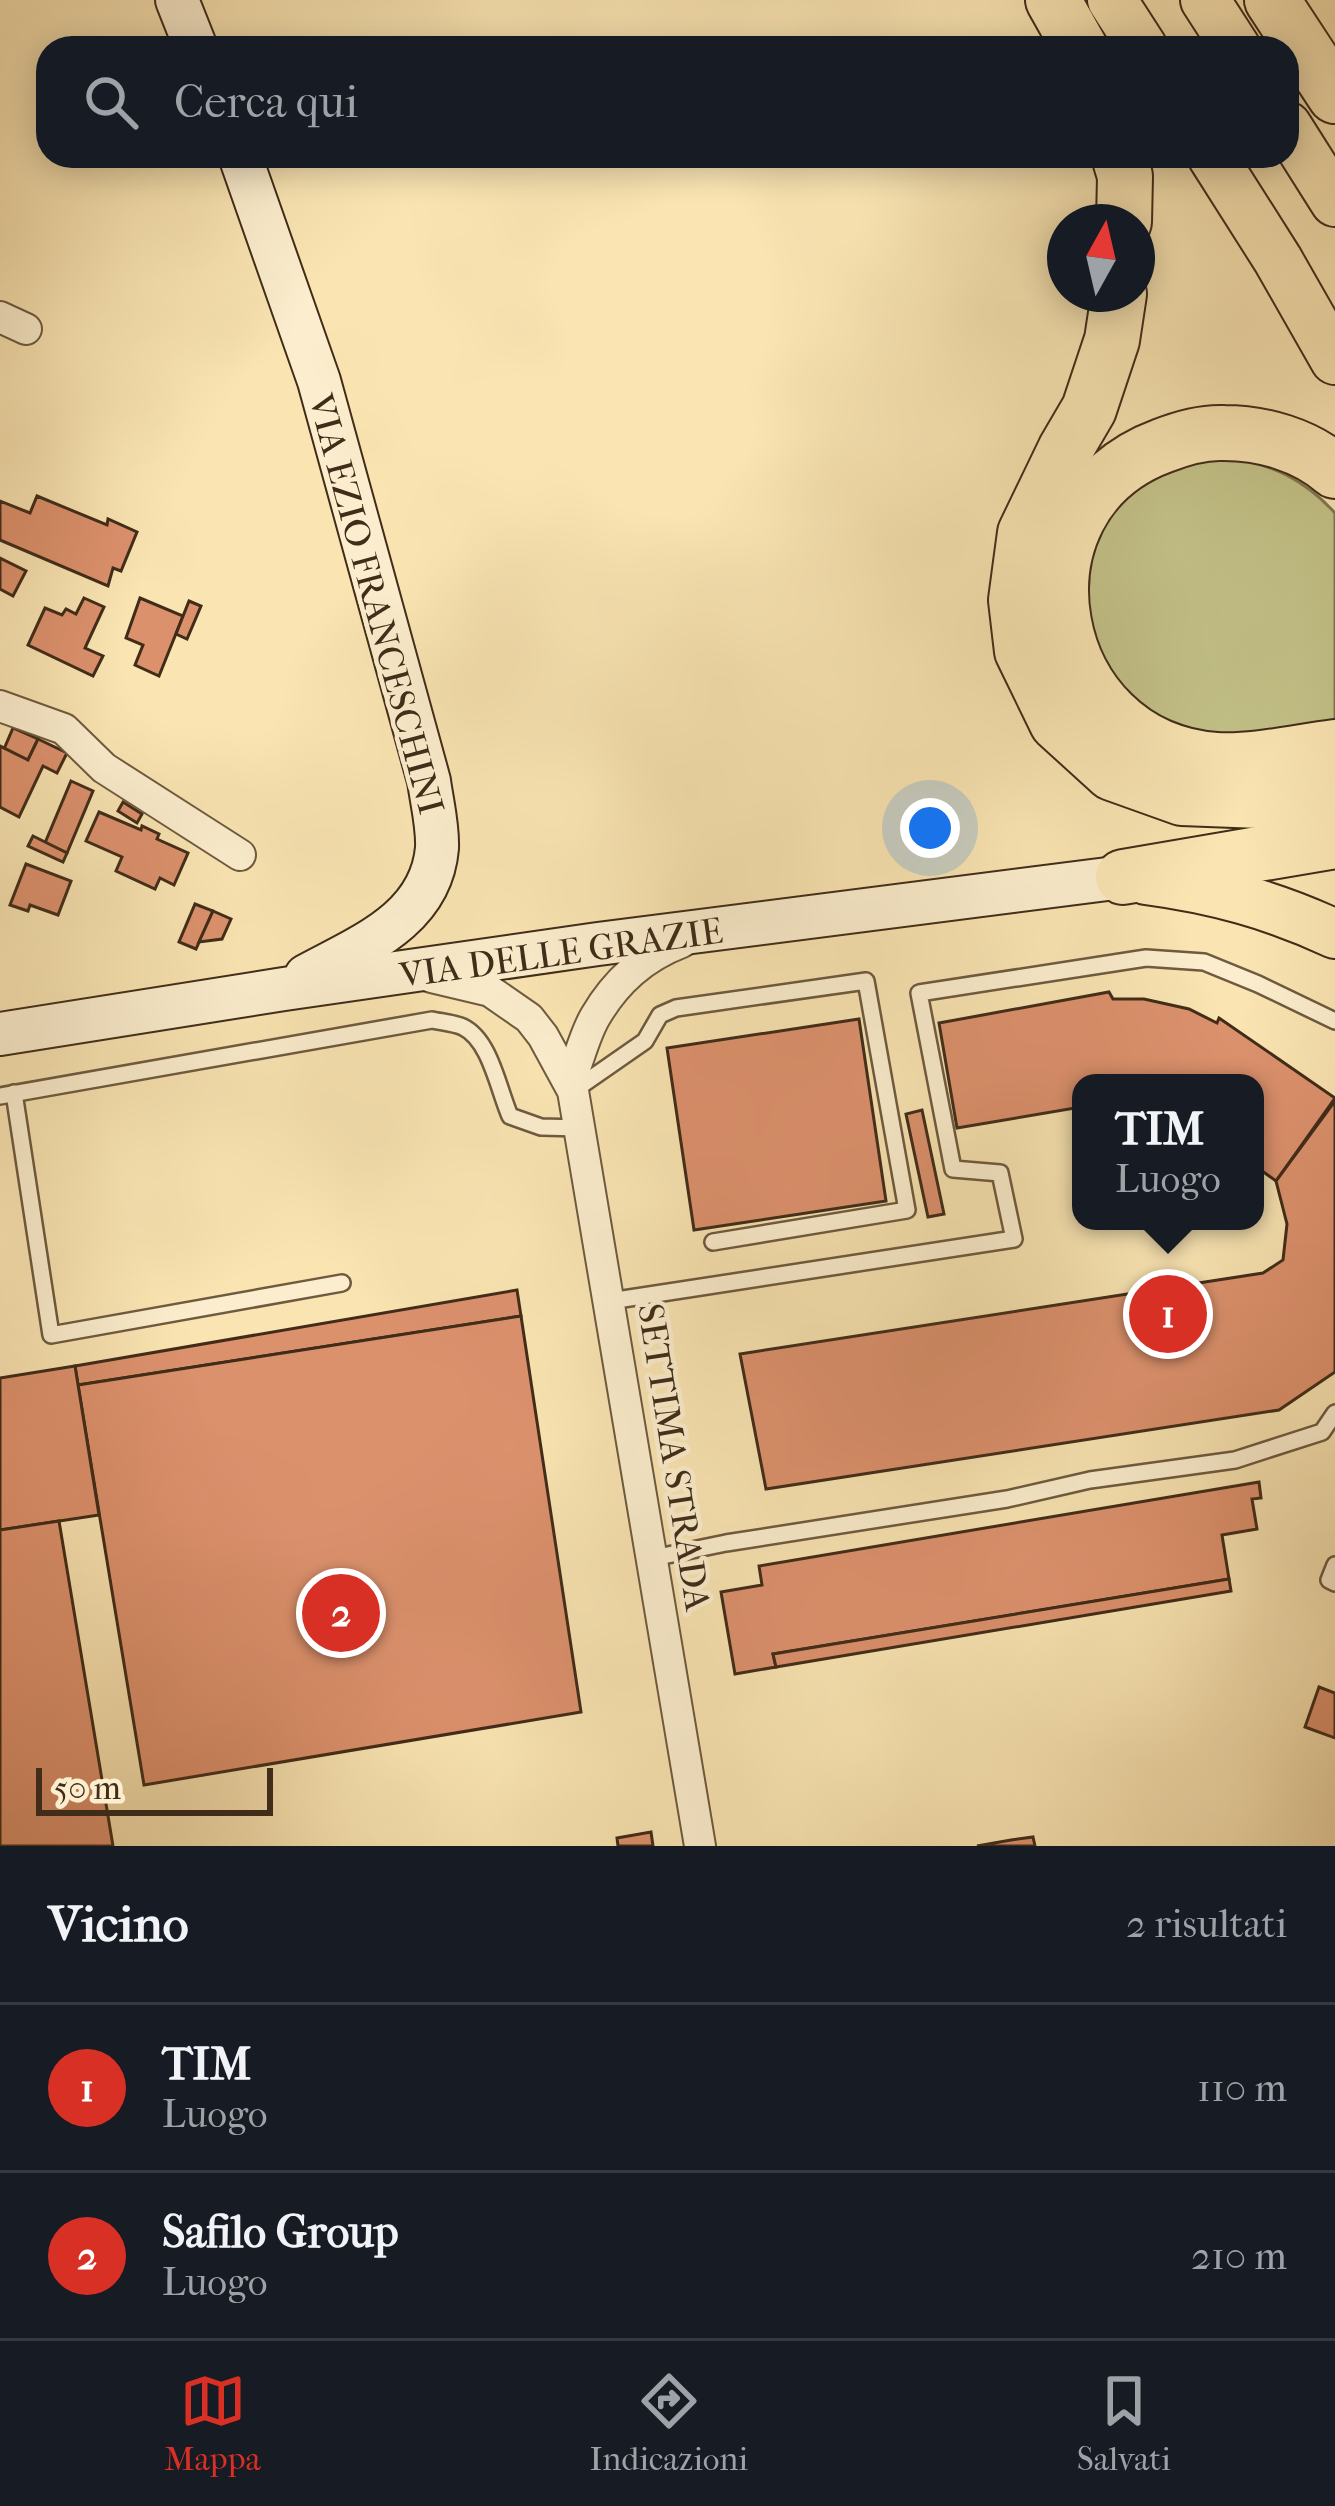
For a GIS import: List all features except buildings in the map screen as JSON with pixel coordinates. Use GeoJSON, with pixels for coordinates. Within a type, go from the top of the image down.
{"type":"FeatureCollection","features":[{"type":"Feature","properties":{"kind":"highway"},"geometry":{"type":"LineString","coordinates":[[1053,0],[1073,36]]}},
{"type":"Feature","properties":{"kind":"highway"},"geometry":{"type":"LineString","coordinates":[[1112,0],[1135,36]]}},
{"type":"Feature","properties":{"kind":"highway"},"geometry":{"type":"LineString","coordinates":[[1205,0],[1228,36]]}},
{"type":"Feature","properties":{"kind":"highway"},"geometry":{"type":"LineString","coordinates":[[1272,0],[1295,36]]}},
{"type":"Feature","properties":{"kind":"highway"},"geometry":{"type":"LineString","coordinates":[[1299,42],[1335,97]]}},
{"type":"Feature","properties":{"kind":"highway"},"geometry":{"type":"LineString","coordinates":[[1299,146],[1335,202]]}},
{"type":"Feature","properties":{"kind":"highway"},"geometry":{"type":"LineString","coordinates":[[1123,168],[1124,204]]}},
{"type":"Feature","properties":{"kind":"highway"},"geometry":{"type":"LineString","coordinates":[[1220,168],[1335,360]]}},
{"type":"Feature","properties":{"kind":"highway"},"geometry":{"type":"LineString","coordinates":[[1116,312],[1089,409],[1025,533],[1016,600],[1022,651],[1057,723],[1112,773],[1182,798],[1261,801],[1335,788]]}},
{"type":"Feature","properties":{"kind":"highway"},"geometry":{"type":"LineString","coordinates":[[1335,471],[1306,452],[1263,436],[1239,433],[1191,436],[1148,451],[1096,493],[1084,510],[1067,548],[1061,601],[1067,640],[1083,680],[1130,729],[1154,743],[1214,760],[1335,747]]}},
{"type":"Feature","properties":{"kind":"highway"},"geometry":{"type":"LineString","coordinates":[[1123,877],[1335,841]]}},
{"type":"Feature","properties":{"kind":"highway"},"geometry":{"type":"LineString","coordinates":[[1123,877],[1205,888],[1291,914],[1335,934]]}},
{"type":"Feature","properties":{"kind":"main road"},"geometry":{"type":"LineString","coordinates":[[177,0],[191,36]]}},
{"type":"Feature","properties":{"kind":"main road","name":"VIA EZIO FRANCESCHINI"},"geometry":{"type":"LineString","coordinates":[[243,168],[320,382],[429,781],[437,831],[437,850],[426,887],[406,916],[284,988]]}},
{"type":"Feature","properties":{"kind":"main road","name":"VIA DELLE GRAZIE"},"geometry":{"type":"LineString","coordinates":[[0,1034],[598,944],[1123,877]]}},
{"type":"Feature","properties":{"kind":"street"},"geometry":{"type":"LineString","coordinates":[[0,706],[64,729],[104,768],[240,855]]}},
{"type":"Feature","properties":{"kind":"street"},"geometry":{"type":"LineString","coordinates":[[572,1086],[593,1020],[628,972],[659,951],[711,931]]}},
{"type":"Feature","properties":{"kind":"street","name":"SETTIMA STRADA"},"geometry":{"type":"LineString","coordinates":[[409,972],[490,991],[529,1018],[572,1086],[700,1846]]}},
{"type":"Feature","properties":{"kind":"lane"},"geometry":{"type":"LineString","coordinates":[[610,1301],[1014,1239],[1000,1173],[953,1169],[919,993],[1165,959],[1204,962],[1335,1021]]}},
{"type":"Feature","properties":{"kind":"lane"},"geometry":{"type":"LineString","coordinates":[[572,1086],[645,1041],[660,1016],[676,1008],[866,982],[907,1210],[713,1242]]}},
{"type":"Feature","properties":{"kind":"lane"},"geometry":{"type":"LineString","coordinates":[[341,1283],[51,1335],[7,1094],[432,1020],[465,1027],[490,1055],[510,1116],[541,1127],[580,1127]]}},
{"type":"Feature","properties":{"kind":"lane"},"geometry":{"type":"LineString","coordinates":[[653,1558],[1007,1499],[1090,1480],[1235,1460],[1329,1435],[1335,1413]]}},
{"type":"Feature","properties":{"kind":"lane"},"geometry":{"type":"LineString","coordinates":[[1335,1565],[1329,1580],[1335,1583]]}},
{"type":"Feature","properties":{"kind":"shaded area"},"geometry":{"type":"Polygon","coordinates":[[[1229,458],[1287,475],[1335,513],[1335,727],[1213,737],[1141,710],[1094,650],[1085,574],[1103,526],[1118,505],[1157,474],[1204,459],[1229,458]]]}},
{"type":"Feature","properties":{"kind":"place","name":"TIM"},"geometry":{"type":"Point","coordinates":[1168,1314]}},
{"type":"Feature","properties":{"kind":"place","name":"Safilo Group"},"geometry":{"type":"Point","coordinates":[341,1613]}}]}
